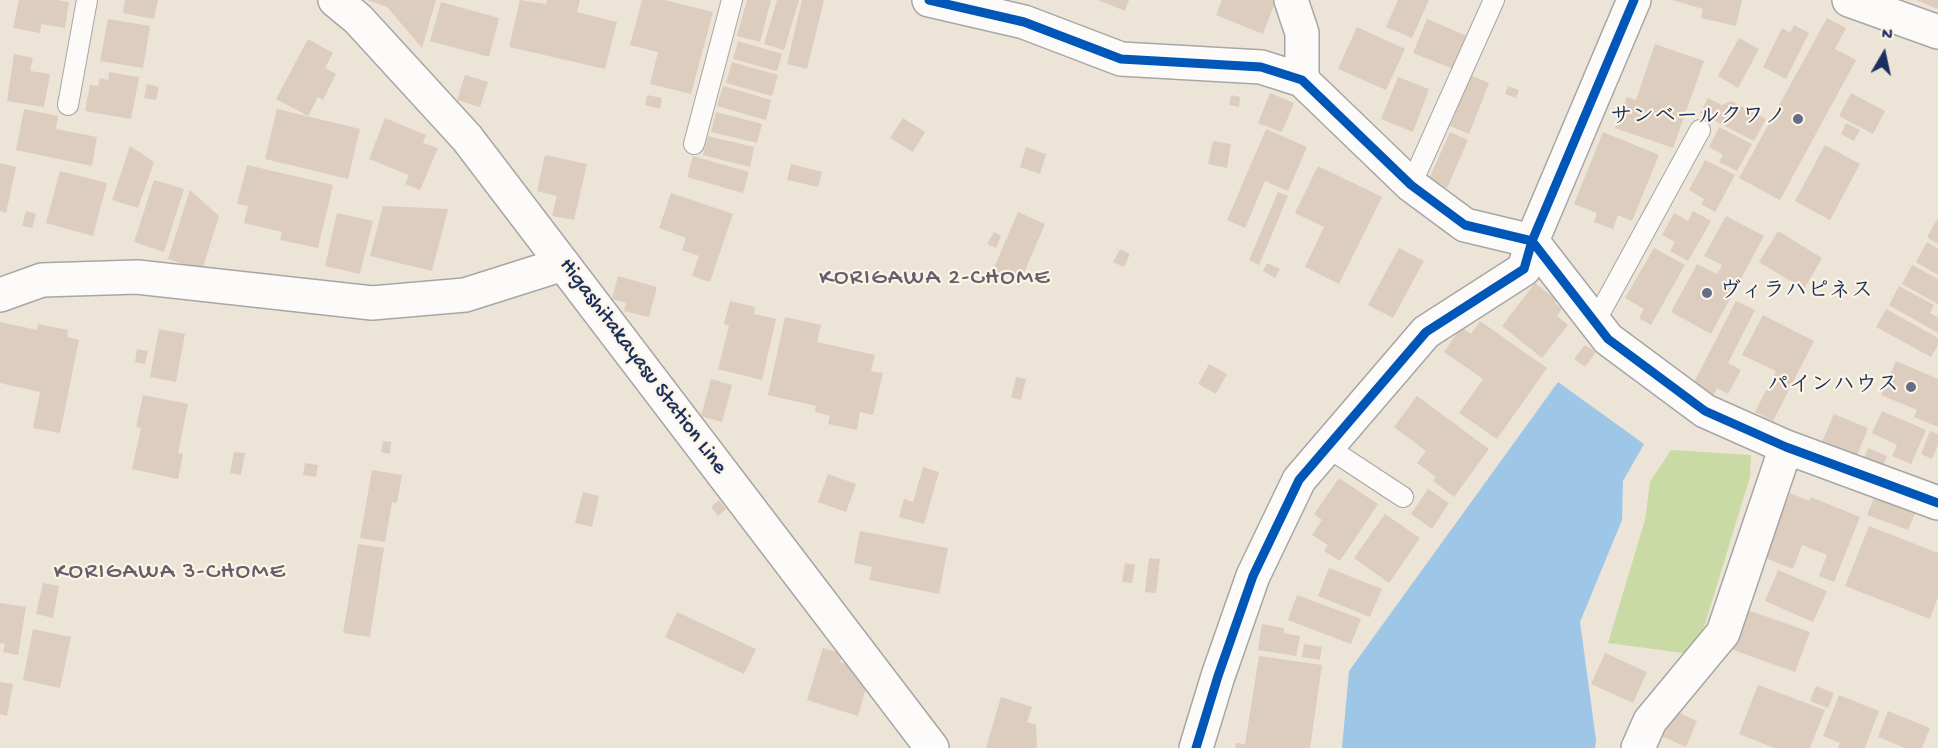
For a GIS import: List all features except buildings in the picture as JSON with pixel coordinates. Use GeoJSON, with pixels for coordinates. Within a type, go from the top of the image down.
{"type":"FeatureCollection","features":[{"type":"Feature","properties":{"kind":"street","name":"Higashitakayasu Station Line"},"geometry":{"type":"LineString","coordinates":[[335,0],[357,19],[467,138],[932,748]]}},
{"type":"Feature","properties":{"kind":"street"},"geometry":{"type":"LineString","coordinates":[[929,0],[1023,22],[1121,59],[1261,67],[1302,80],[1411,185],[1465,225],[1532,241],[1608,339],[1705,411],[1786,447],[1938,503]]}},
{"type":"Feature","properties":{"kind":"street"},"geometry":{"type":"LineString","coordinates":[[1291,0],[1302,33],[1302,80]]}},
{"type":"Feature","properties":{"kind":"street"},"geometry":{"type":"LineString","coordinates":[[1196,748],[1253,576],[1299,480],[1426,332],[1524,269],[1532,241],[1634,0]]}},
{"type":"Feature","properties":{"kind":"street"},"geometry":{"type":"LineString","coordinates":[[1849,0],[1938,32]]}},
{"type":"Feature","properties":{"kind":"street"},"geometry":{"type":"LineString","coordinates":[[0,295],[42,280],[137,277],[372,303],[465,295],[563,264]]}},
{"type":"Feature","properties":{"kind":"street"},"geometry":{"type":"LineString","coordinates":[[1638,748],[1650,721],[1723,633],[1786,447]]}},
{"type":"Feature","properties":{"kind":"lane"},"geometry":{"type":"LineString","coordinates":[[68,105],[87,0]]}},
{"type":"Feature","properties":{"kind":"lane"},"geometry":{"type":"LineString","coordinates":[[694,144],[732,0]]}},
{"type":"Feature","properties":{"kind":"lane"},"geometry":{"type":"LineString","coordinates":[[1411,185],[1494,0]]}},
{"type":"Feature","properties":{"kind":"lane"},"geometry":{"type":"LineString","coordinates":[[1595,322],[1700,129]]}},
{"type":"Feature","properties":{"kind":"lane"},"geometry":{"type":"LineString","coordinates":[[1327,447],[1403,497]]}},
{"type":"Feature","properties":{"kind":"green space"},"geometry":{"type":"Polygon","coordinates":[[[1671,450],[1751,455],[1750,477],[1701,637],[1691,654],[1608,643],[1645,520],[1650,482],[1671,450]]]}},
{"type":"Feature","properties":{"kind":"water"},"geometry":{"type":"Polygon","coordinates":[[[1558,382],[1644,444],[1623,481],[1622,520],[1580,622],[1596,740],[1595,748],[1342,748],[1349,671],[1558,382]]]}},
{"type":"Feature","properties":{"kind":"cycle path"},"geometry":{"type":"LineString","coordinates":[[929,0],[1024,22],[1121,59],[1261,67],[1302,80],[1411,185],[1465,225],[1532,241],[1608,339],[1705,411],[1786,447],[1938,503]]}},
{"type":"Feature","properties":{"kind":"cycle path"},"geometry":{"type":"LineString","coordinates":[[1196,748],[1253,576],[1299,480],[1426,332],[1524,269],[1532,241],[1634,0]]}},
{"type":"Feature","properties":{"kind":"place","name":"サンベールクワノ"},"geometry":{"type":"Point","coordinates":[1798,119]}},
{"type":"Feature","properties":{"kind":"place","name":"ヴィラハピネス"},"geometry":{"type":"Point","coordinates":[1707,293]}},
{"type":"Feature","properties":{"kind":"place","name":"パインハウス"},"geometry":{"type":"Point","coordinates":[1911,387]}},
{"type":"Feature","properties":{"kind":"district","name":"KORIGAWA 2-CHOME"},"geometry":{"type":"Point","coordinates":[935,279]}},
{"type":"Feature","properties":{"kind":"district","name":"KORIGAWA 3-CHOME"},"geometry":{"type":"Point","coordinates":[170,573]}}]}
